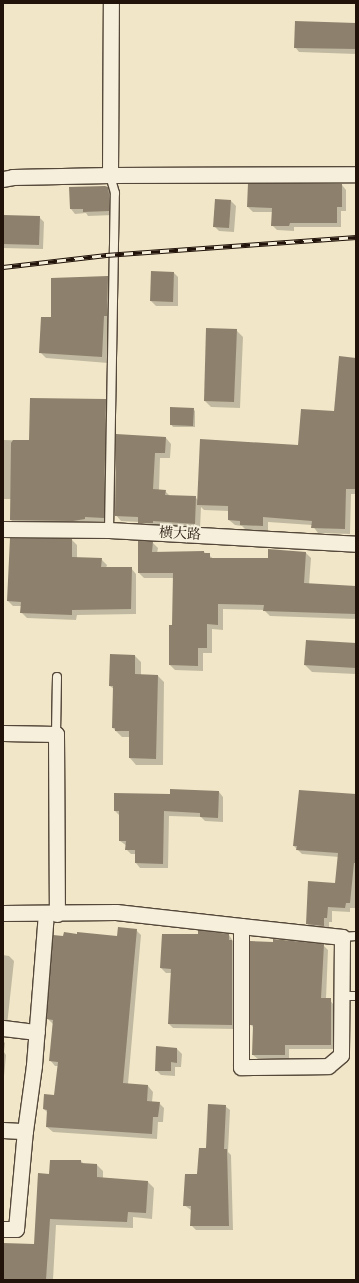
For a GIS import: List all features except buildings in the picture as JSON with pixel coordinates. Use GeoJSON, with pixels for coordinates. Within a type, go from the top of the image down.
{"type":"FeatureCollection","features":[{"type":"Feature","properties":{"kind":"street"},"geometry":{"type":"LineString","coordinates":[[110,175],[111,3]]}},
{"type":"Feature","properties":{"kind":"street"},"geometry":{"type":"LineString","coordinates":[[3,179],[13,177],[110,175],[356,174]]}},
{"type":"Feature","properties":{"kind":"street","name":"横大路"},"geometry":{"type":"LineString","coordinates":[[3,529],[109,530],[356,544]]}},
{"type":"Feature","properties":{"kind":"street"},"geometry":{"type":"LineString","coordinates":[[3,733],[56,734],[51,914],[25,1131],[16,1229],[3,1229]]}},
{"type":"Feature","properties":{"kind":"street"},"geometry":{"type":"LineString","coordinates":[[3,913],[51,914],[116,912],[349,936],[349,996],[341,1055],[328,1066],[241,1066],[241,926]]}},
{"type":"Feature","properties":{"kind":"street"},"geometry":{"type":"LineString","coordinates":[[3,1028],[37,1032]]}},
{"type":"Feature","properties":{"kind":"street"},"geometry":{"type":"LineString","coordinates":[[3,1130],[25,1131]]}},
{"type":"Feature","properties":{"kind":"lane"},"geometry":{"type":"LineString","coordinates":[[109,530],[115,193],[110,175]]}},
{"type":"Feature","properties":{"kind":"lane"},"geometry":{"type":"LineString","coordinates":[[56,734],[57,677]]}},
{"type":"Feature","properties":{"kind":"railway"},"geometry":{"type":"LineString","coordinates":[[3,267],[106,255],[356,237]]}}]}
